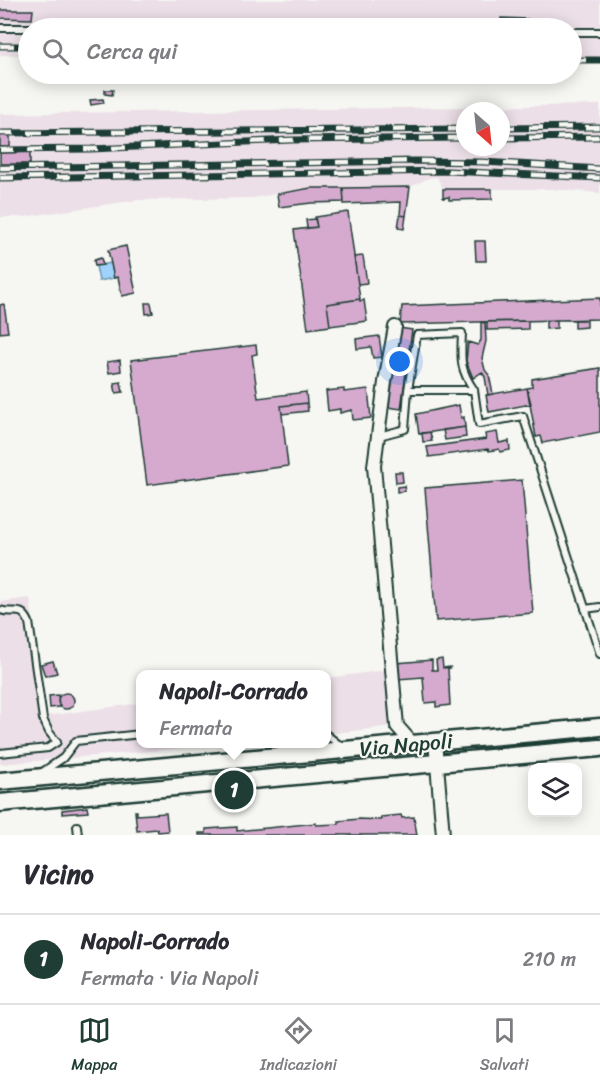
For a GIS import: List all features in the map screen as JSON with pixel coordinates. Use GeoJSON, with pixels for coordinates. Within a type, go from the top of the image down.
{"type":"FeatureCollection","features":[{"type":"Feature","properties":{"kind":"main road","name":"Via Napoli"},"geometry":{"type":"LineString","coordinates":[[0,781],[412,742],[600,727]]}},
{"type":"Feature","properties":{"kind":"main road","name":"Via Napoli"},"geometry":{"type":"LineString","coordinates":[[0,803],[600,748]]}},
{"type":"Feature","properties":{"kind":"street"},"geometry":{"type":"LineString","coordinates":[[395,327],[384,382],[374,466],[397,726],[412,742]]}},
{"type":"Feature","properties":{"kind":"street"},"geometry":{"type":"LineString","coordinates":[[435,741],[443,835]]}},
{"type":"Feature","properties":{"kind":"lane"},"geometry":{"type":"LineString","coordinates":[[0,28],[18,28]]}},
{"type":"Feature","properties":{"kind":"lane"},"geometry":{"type":"LineString","coordinates":[[582,32],[600,32]]}},
{"type":"Feature","properties":{"kind":"lane"},"geometry":{"type":"LineString","coordinates":[[379,436],[405,429],[408,390],[417,335],[462,333],[463,374],[474,390],[478,424],[523,416],[600,654]]}},
{"type":"Feature","properties":{"kind":"lane"},"geometry":{"type":"LineString","coordinates":[[408,390],[474,390]]}},
{"type":"Feature","properties":{"kind":"lane"},"geometry":{"type":"LineString","coordinates":[[585,609],[600,607]]}},
{"type":"Feature","properties":{"kind":"lane"},"geometry":{"type":"LineString","coordinates":[[0,616],[4,611],[20,611],[26,615],[29,622],[43,719],[57,742],[48,748],[0,753]]}},
{"type":"Feature","properties":{"kind":"lane"},"geometry":{"type":"LineString","coordinates":[[34,778],[63,758],[76,741],[136,735]]}},
{"type":"Feature","properties":{"kind":"lane"},"geometry":{"type":"LineString","coordinates":[[331,738],[345,749]]}},
{"type":"Feature","properties":{"kind":"lane"},"geometry":{"type":"LineString","coordinates":[[77,826],[78,835]]}},
{"type":"Feature","properties":{"kind":"shaded area"},"geometry":{"type":"Polygon","coordinates":[[[0,0],[600,0],[600,60],[582,60],[582,18],[18,18],[18,55],[0,55],[0,0]]]}},
{"type":"Feature","properties":{"kind":"shaded area"},"geometry":{"type":"Polygon","coordinates":[[[600,105],[600,193],[552,189],[443,189],[437,177],[429,178],[410,187],[311,188],[252,198],[137,200],[23,217],[0,217],[0,114],[456,107],[456,156],[510,156],[510,106],[600,105]]]}},
{"type":"Feature","properties":{"kind":"shaded area"},"geometry":{"type":"Polygon","coordinates":[[[30,598],[46,716],[136,704],[136,748],[186,748],[0,764],[0,602],[30,598]]]}},
{"type":"Feature","properties":{"kind":"shaded area"},"geometry":{"type":"Polygon","coordinates":[[[387,670],[392,726],[331,734],[331,677],[387,670]]]}},
{"type":"Feature","properties":{"kind":"water"},"geometry":{"type":"Polygon","coordinates":[[[111,263],[114,278],[99,281],[96,266],[111,263]]]}},
{"type":"Feature","properties":{"kind":"building"},"geometry":{"type":"Polygon","coordinates":[[[0,10],[33,10],[32,18],[0,18],[0,10]]]}},
{"type":"Feature","properties":{"kind":"building"},"geometry":{"type":"Polygon","coordinates":[[[105,90],[113,90],[112,95],[105,94],[105,90]]]}},
{"type":"Feature","properties":{"kind":"building"},"geometry":{"type":"Polygon","coordinates":[[[103,99],[104,103],[91,105],[90,100],[103,99]]]}},
{"type":"Feature","properties":{"kind":"building"},"geometry":{"type":"Polygon","coordinates":[[[0,135],[10,135],[10,147],[0,147],[0,135]]]}},
{"type":"Feature","properties":{"kind":"building"},"geometry":{"type":"Polygon","coordinates":[[[30,152],[30,164],[0,164],[0,153],[30,152]]]}},
{"type":"Feature","properties":{"kind":"building"},"geometry":{"type":"Polygon","coordinates":[[[410,187],[406,216],[400,215],[401,202],[344,204],[343,188],[410,187]]]}},
{"type":"Feature","properties":{"kind":"building"},"geometry":{"type":"Polygon","coordinates":[[[311,188],[343,188],[344,202],[279,207],[277,194],[311,188]]]}},
{"type":"Feature","properties":{"kind":"building"},"geometry":{"type":"Polygon","coordinates":[[[443,189],[492,189],[492,199],[449,200],[449,197],[443,198],[443,189]]]}},
{"type":"Feature","properties":{"kind":"building"},"geometry":{"type":"Polygon","coordinates":[[[348,212],[360,299],[327,304],[330,326],[308,329],[294,230],[317,227],[315,217],[348,212]]]}},
{"type":"Feature","properties":{"kind":"building"},"geometry":{"type":"Polygon","coordinates":[[[400,215],[406,216],[404,229],[398,228],[400,215]]]}},
{"type":"Feature","properties":{"kind":"building"},"geometry":{"type":"Polygon","coordinates":[[[315,219],[317,227],[307,228],[306,220],[315,219]]]}},
{"type":"Feature","properties":{"kind":"building"},"geometry":{"type":"Polygon","coordinates":[[[475,241],[485,241],[486,261],[476,261],[475,241]]]}},
{"type":"Feature","properties":{"kind":"building"},"geometry":{"type":"Polygon","coordinates":[[[126,246],[136,293],[122,296],[118,277],[114,278],[108,250],[126,246]]]}},
{"type":"Feature","properties":{"kind":"building"},"geometry":{"type":"Polygon","coordinates":[[[363,256],[367,283],[358,284],[354,257],[363,256]]]}},
{"type":"Feature","properties":{"kind":"building"},"geometry":{"type":"Polygon","coordinates":[[[101,258],[103,265],[95,266],[94,260],[101,258]]]}},
{"type":"Feature","properties":{"kind":"building"},"geometry":{"type":"Polygon","coordinates":[[[600,298],[600,319],[400,324],[402,306],[600,298]]]}},
{"type":"Feature","properties":{"kind":"building"},"geometry":{"type":"Polygon","coordinates":[[[360,299],[360,301],[364,300],[367,321],[330,326],[327,304],[360,299]]]}},
{"type":"Feature","properties":{"kind":"building"},"geometry":{"type":"Polygon","coordinates":[[[145,303],[151,303],[153,313],[146,314],[145,303]]]}},
{"type":"Feature","properties":{"kind":"building"},"geometry":{"type":"Polygon","coordinates":[[[4,304],[8,332],[0,333],[0,305],[4,304]]]}},
{"type":"Feature","properties":{"kind":"building"},"geometry":{"type":"Polygon","coordinates":[[[557,320],[557,328],[546,329],[546,321],[557,320]]]}},
{"type":"Feature","properties":{"kind":"building"},"geometry":{"type":"Polygon","coordinates":[[[575,320],[587,320],[587,327],[575,328],[575,320]]]}},
{"type":"Feature","properties":{"kind":"building"},"geometry":{"type":"Polygon","coordinates":[[[528,321],[528,329],[487,330],[487,322],[528,321]]]}},
{"type":"Feature","properties":{"kind":"building"},"geometry":{"type":"Polygon","coordinates":[[[481,322],[485,323],[486,341],[482,358],[493,394],[488,395],[482,372],[473,378],[466,361],[468,342],[478,345],[481,340],[481,322]]]}},
{"type":"Feature","properties":{"kind":"building"},"geometry":{"type":"Polygon","coordinates":[[[399,328],[412,330],[408,357],[395,355],[399,328]]]}},
{"type":"Feature","properties":{"kind":"building"},"geometry":{"type":"Polygon","coordinates":[[[379,336],[382,357],[373,358],[371,347],[357,349],[356,339],[379,336]]]}},
{"type":"Feature","properties":{"kind":"building"},"geometry":{"type":"Polygon","coordinates":[[[256,345],[257,354],[252,355],[258,398],[306,392],[307,403],[281,406],[288,466],[147,485],[131,360],[256,345]]]}},
{"type":"Feature","properties":{"kind":"building"},"geometry":{"type":"Polygon","coordinates":[[[395,357],[399,358],[398,368],[394,368],[395,357]]]}},
{"type":"Feature","properties":{"kind":"building"},"geometry":{"type":"Polygon","coordinates":[[[399,358],[408,360],[407,369],[398,368],[399,358]]]}},
{"type":"Feature","properties":{"kind":"building"},"geometry":{"type":"Polygon","coordinates":[[[120,360],[121,371],[109,373],[107,362],[120,360]]]}},
{"type":"Feature","properties":{"kind":"building"},"geometry":{"type":"Polygon","coordinates":[[[600,368],[600,432],[543,443],[541,436],[536,437],[527,388],[532,387],[532,379],[600,368]]]}},
{"type":"Feature","properties":{"kind":"building"},"geometry":{"type":"Polygon","coordinates":[[[394,371],[406,372],[401,409],[388,407],[394,371]]]}},
{"type":"Feature","properties":{"kind":"building"},"geometry":{"type":"Polygon","coordinates":[[[121,382],[123,392],[116,393],[114,383],[121,382]]]}},
{"type":"Feature","properties":{"kind":"building"},"geometry":{"type":"Polygon","coordinates":[[[527,388],[531,404],[489,412],[486,395],[527,388]]]}},
{"type":"Feature","properties":{"kind":"building"},"geometry":{"type":"Polygon","coordinates":[[[344,389],[344,392],[368,389],[371,418],[353,420],[352,410],[340,413],[340,409],[328,411],[326,391],[344,389]]]}},
{"type":"Feature","properties":{"kind":"building"},"geometry":{"type":"Polygon","coordinates":[[[307,403],[308,411],[282,414],[281,406],[307,403]]]}},
{"type":"Feature","properties":{"kind":"building"},"geometry":{"type":"Polygon","coordinates":[[[459,405],[465,427],[419,434],[416,414],[459,405]]]}},
{"type":"Feature","properties":{"kind":"building"},"geometry":{"type":"Polygon","coordinates":[[[465,427],[466,437],[445,440],[443,430],[465,427]]]}},
{"type":"Feature","properties":{"kind":"building"},"geometry":{"type":"Polygon","coordinates":[[[430,432],[432,441],[423,442],[422,433],[430,432]]]}},
{"type":"Feature","properties":{"kind":"building"},"geometry":{"type":"Polygon","coordinates":[[[497,432],[499,443],[509,441],[510,450],[500,452],[499,449],[489,451],[488,449],[429,457],[427,447],[486,439],[485,434],[497,432]]]}},
{"type":"Feature","properties":{"kind":"building"},"geometry":{"type":"Polygon","coordinates":[[[395,472],[402,472],[403,482],[396,483],[395,472]]]}},
{"type":"Feature","properties":{"kind":"building"},"geometry":{"type":"Polygon","coordinates":[[[522,480],[533,613],[436,621],[425,488],[522,480]]]}},
{"type":"Feature","properties":{"kind":"building"},"geometry":{"type":"Polygon","coordinates":[[[404,486],[405,491],[397,492],[397,487],[404,486]]]}},
{"type":"Feature","properties":{"kind":"building"},"geometry":{"type":"Polygon","coordinates":[[[442,659],[443,668],[451,667],[448,669],[450,705],[436,707],[436,702],[425,703],[423,677],[398,679],[396,663],[432,660],[432,670],[437,670],[436,660],[442,659]]]}},
{"type":"Feature","properties":{"kind":"building"},"geometry":{"type":"Polygon","coordinates":[[[53,661],[57,673],[45,676],[41,664],[53,661]]]}},
{"type":"Feature","properties":{"kind":"building"},"geometry":{"type":"Polygon","coordinates":[[[66,693],[74,701],[66,709],[58,701],[66,693]]]}},
{"type":"Feature","properties":{"kind":"building"},"geometry":{"type":"Polygon","coordinates":[[[58,695],[59,707],[50,708],[49,696],[58,695]]]}},
{"type":"Feature","properties":{"kind":"building"},"geometry":{"type":"Polygon","coordinates":[[[87,807],[88,812],[62,814],[62,810],[87,807]]]}},
{"type":"Feature","properties":{"kind":"building"},"geometry":{"type":"Polygon","coordinates":[[[135,811],[137,815],[166,813],[168,831],[158,832],[157,829],[137,831],[135,811]]]}},
{"type":"Feature","properties":{"kind":"building"},"geometry":{"type":"Polygon","coordinates":[[[401,815],[402,818],[414,817],[417,835],[199,835],[199,833],[206,833],[206,829],[237,827],[237,831],[316,823],[316,825],[339,824],[339,821],[381,820],[381,817],[401,815]]]}},
{"type":"Feature","properties":{"kind":"railway"},"geometry":{"type":"LineString","coordinates":[[0,46],[18,46]]}},
{"type":"Feature","properties":{"kind":"railway"},"geometry":{"type":"LineString","coordinates":[[582,60],[600,60]]}},
{"type":"Feature","properties":{"kind":"railway"},"geometry":{"type":"LineString","coordinates":[[510,128],[600,127]]}},
{"type":"Feature","properties":{"kind":"railway"},"geometry":{"type":"LineString","coordinates":[[0,133],[456,129]]}},
{"type":"Feature","properties":{"kind":"railway"},"geometry":{"type":"LineString","coordinates":[[510,138],[600,137]]}},
{"type":"Feature","properties":{"kind":"railway"},"geometry":{"type":"LineString","coordinates":[[0,150],[91,149],[292,140],[456,138]]}},
{"type":"Feature","properties":{"kind":"railway"},"geometry":{"type":"LineString","coordinates":[[0,168],[416,161],[483,162],[600,169]]}},
{"type":"Feature","properties":{"kind":"railway"},"geometry":{"type":"LineString","coordinates":[[0,178],[448,171],[600,178]]}},
{"type":"Feature","properties":{"kind":"place","name":"Napoli-Corrado"},"geometry":{"type":"Point","coordinates":[234,790]}}]}
